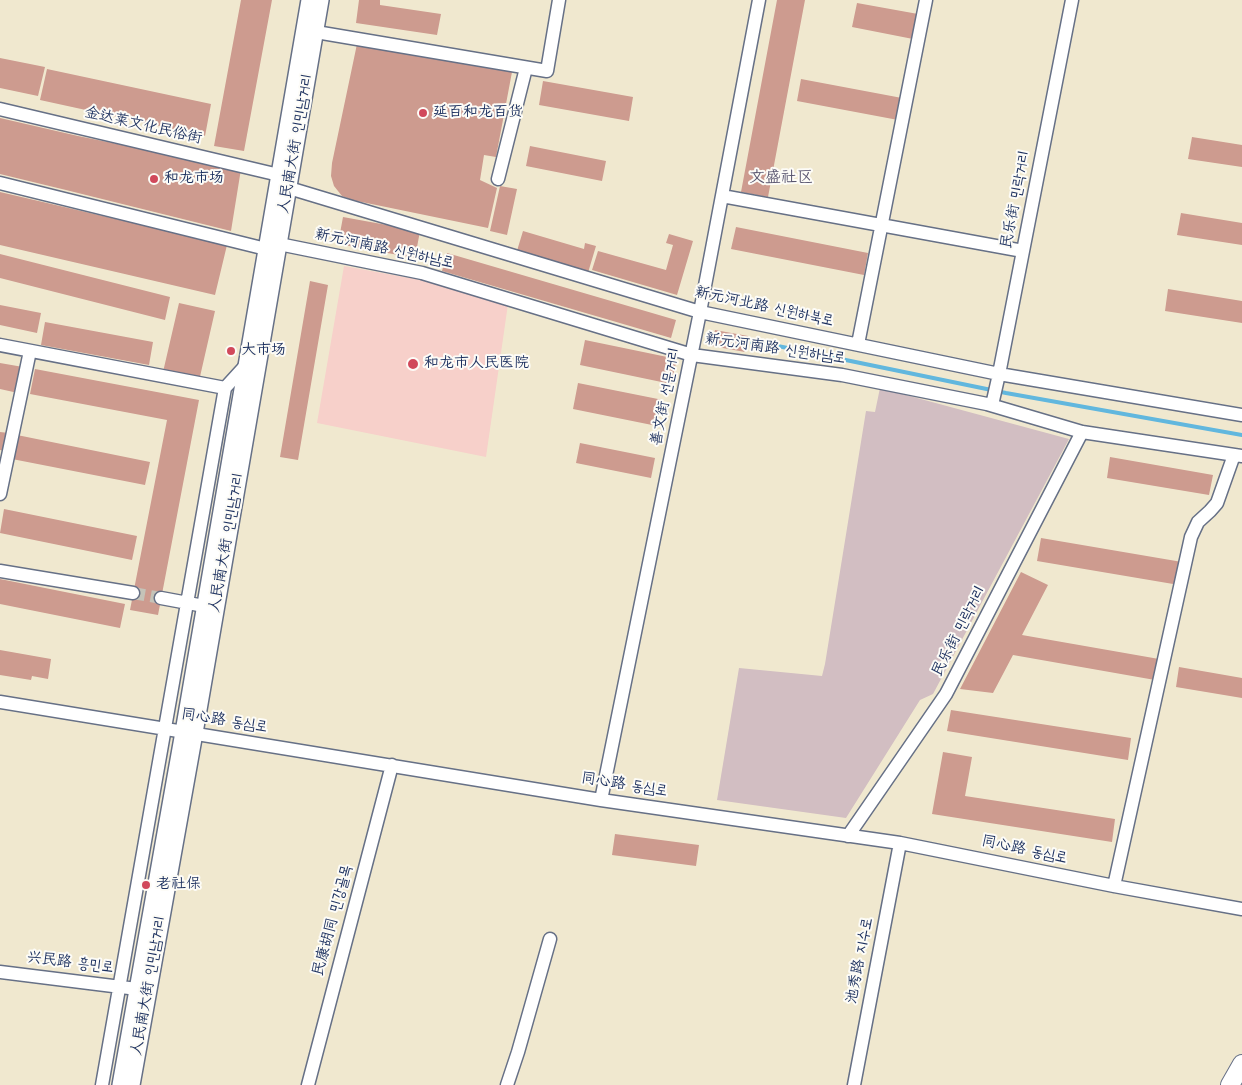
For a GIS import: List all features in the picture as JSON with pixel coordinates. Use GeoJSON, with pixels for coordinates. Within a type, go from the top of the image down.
{"type":"FeatureCollection","features":[{"type":"Feature","properties":{"kind":"highway"},"geometry":{"type":"LineString","coordinates":[[1230,1085],[1242,1064]]}},
{"type":"Feature","properties":{"kind":"main road","name":"人民南大街 인민남거리"},"geometry":{"type":"LineString","coordinates":[[132,1085],[189,732],[273,247],[279,175],[309,0]]}},
{"type":"Feature","properties":{"kind":"main road","name":"人民南大街 인민남거리"},"geometry":{"type":"LineString","coordinates":[[120,1085],[137,989],[189,732],[204,606],[246,365],[273,247],[289,188],[322,0]]}},
{"type":"Feature","properties":{"kind":"street"},"geometry":{"type":"LineString","coordinates":[[316,32],[547,71],[559,0]]}},
{"type":"Feature","properties":{"kind":"street","name":"善文街 선문거리"},"geometry":{"type":"LineString","coordinates":[[601,800],[692,355],[759,0]]}},
{"type":"Feature","properties":{"kind":"street"},"geometry":{"type":"LineString","coordinates":[[858,344],[926,0]]}},
{"type":"Feature","properties":{"kind":"street","name":"民乐街 민락거리"},"geometry":{"type":"LineString","coordinates":[[993,402],[1072,0]]}},
{"type":"Feature","properties":{"kind":"street"},"geometry":{"type":"LineString","coordinates":[[498,180],[526,68]]}},
{"type":"Feature","properties":{"kind":"street","name":"金达莱文化民俗街"},"geometry":{"type":"LineString","coordinates":[[0,109],[279,175]]}},
{"type":"Feature","properties":{"kind":"street","name":"新元河南路 신원하남로"},"geometry":{"type":"LineString","coordinates":[[0,183],[273,247],[422,273],[692,355],[842,375],[993,402],[1082,432],[1238,456]]}},
{"type":"Feature","properties":{"kind":"street","name":"新元河北路 신원하북로"},"geometry":{"type":"LineString","coordinates":[[289,188],[700,312],[858,344],[998,378],[1242,415]]}},
{"type":"Feature","properties":{"kind":"street"},"geometry":{"type":"LineString","coordinates":[[722,196],[1023,251]]}},
{"type":"Feature","properties":{"kind":"street"},"geometry":{"type":"LineString","coordinates":[[0,346],[225,388],[246,365]]}},
{"type":"Feature","properties":{"kind":"street"},"geometry":{"type":"LineString","coordinates":[[0,494],[30,351]]}},
{"type":"Feature","properties":{"kind":"street","name":"人民南大街 인민남거리"},"geometry":{"type":"LineString","coordinates":[[102,1085],[225,388]]}},
{"type":"Feature","properties":{"kind":"street","name":"民乐街 민락거리"},"geometry":{"type":"LineString","coordinates":[[848,836],[946,694],[1082,432]]}},
{"type":"Feature","properties":{"kind":"street"},"geometry":{"type":"LineString","coordinates":[[1114,886],[1191,537],[1198,522],[1217,503],[1238,456]]}},
{"type":"Feature","properties":{"kind":"street"},"geometry":{"type":"LineString","coordinates":[[0,571],[133,593]]}},
{"type":"Feature","properties":{"kind":"street"},"geometry":{"type":"LineString","coordinates":[[161,598],[204,606]]}},
{"type":"Feature","properties":{"kind":"street","name":"同心路 동심로"},"geometry":{"type":"LineString","coordinates":[[0,702],[601,800],[900,842],[1114,886],[1242,909]]}},
{"type":"Feature","properties":{"kind":"street","name":"民康胡同 민강골목"},"geometry":{"type":"LineString","coordinates":[[308,1085],[392,765]]}},
{"type":"Feature","properties":{"kind":"street","name":"池秀路 지수로"},"geometry":{"type":"LineString","coordinates":[[854,1085],[900,842]]}},
{"type":"Feature","properties":{"kind":"street"},"geometry":{"type":"LineString","coordinates":[[507,1085],[550,939]]}},
{"type":"Feature","properties":{"kind":"street","name":"兴民路 흥민로"},"geometry":{"type":"LineString","coordinates":[[0,972],[137,989]]}},
{"type":"Feature","properties":{"kind":"shaded area","name":"和龙市人民医院"},"geometry":{"type":"Polygon","coordinates":[[[344,266],[437,283],[508,304],[486,457],[317,423],[344,266]]]}},
{"type":"Feature","properties":{"kind":"shaded area"},"geometry":{"type":"Polygon","coordinates":[[[880,388],[1069,439],[933,694],[920,700],[846,818],[717,800],[739,668],[822,676],[866,411],[875,412],[880,388]]]}},
{"type":"Feature","properties":{"kind":"building"},"geometry":{"type":"Polygon","coordinates":[[[241,0],[272,0],[244,151],[214,146],[241,0]]]}},
{"type":"Feature","properties":{"kind":"building"},"geometry":{"type":"Polygon","coordinates":[[[359,0],[380,0],[380,5],[441,14],[437,35],[356,23],[359,0]]]}},
{"type":"Feature","properties":{"kind":"building"},"geometry":{"type":"Polygon","coordinates":[[[777,0],[805,0],[768,197],[741,192],[777,0]]]}},
{"type":"Feature","properties":{"kind":"building"},"geometry":{"type":"Polygon","coordinates":[[[857,3],[918,14],[913,39],[852,27],[857,3]]]}},
{"type":"Feature","properties":{"kind":"building","name":"延百和龙百货"},"geometry":{"type":"Polygon","coordinates":[[[357,44],[512,72],[496,157],[484,155],[480,180],[497,188],[488,228],[352,200],[342,196],[334,186],[331,176],[332,163],[357,44]]]}},
{"type":"Feature","properties":{"kind":"building"},"geometry":{"type":"Polygon","coordinates":[[[0,58],[45,67],[38,96],[0,88],[0,58]]]}},
{"type":"Feature","properties":{"kind":"building"},"geometry":{"type":"Polygon","coordinates":[[[47,69],[211,104],[205,136],[40,100],[47,69]]]}},
{"type":"Feature","properties":{"kind":"building"},"geometry":{"type":"Polygon","coordinates":[[[801,79],[902,98],[898,120],[797,101],[801,79]]]}},
{"type":"Feature","properties":{"kind":"building"},"geometry":{"type":"Polygon","coordinates":[[[543,81],[633,97],[629,121],[539,105],[543,81]]]}},
{"type":"Feature","properties":{"kind":"building","name":"和龙市场"},"geometry":{"type":"Polygon","coordinates":[[[0,118],[241,169],[231,231],[0,174],[0,118]]]}},
{"type":"Feature","properties":{"kind":"building"},"geometry":{"type":"Polygon","coordinates":[[[1192,137],[1242,145],[1242,167],[1188,159],[1192,137]]]}},
{"type":"Feature","properties":{"kind":"building"},"geometry":{"type":"Polygon","coordinates":[[[530,146],[606,161],[602,181],[526,166],[530,146]]]}},
{"type":"Feature","properties":{"kind":"building"},"geometry":{"type":"Polygon","coordinates":[[[500,186],[517,189],[507,235],[490,231],[500,186]]]}},
{"type":"Feature","properties":{"kind":"building"},"geometry":{"type":"Polygon","coordinates":[[[0,192],[227,245],[215,295],[0,245],[0,192]]]}},
{"type":"Feature","properties":{"kind":"building"},"geometry":{"type":"Polygon","coordinates":[[[1181,213],[1242,223],[1242,245],[1177,235],[1181,213]]]}},
{"type":"Feature","properties":{"kind":"building"},"geometry":{"type":"Polygon","coordinates":[[[343,217],[420,231],[415,258],[338,244],[343,217]]]}},
{"type":"Feature","properties":{"kind":"building"},"geometry":{"type":"Polygon","coordinates":[[[736,227],[868,253],[864,275],[731,249],[736,227]]]}},
{"type":"Feature","properties":{"kind":"building"},"geometry":{"type":"Polygon","coordinates":[[[523,231],[584,249],[585,243],[596,246],[587,276],[516,254],[523,231]]]}},
{"type":"Feature","properties":{"kind":"building"},"geometry":{"type":"Polygon","coordinates":[[[669,234],[693,241],[677,295],[592,270],[598,251],[666,270],[673,245],[666,243],[669,234]]]}},
{"type":"Feature","properties":{"kind":"building"},"geometry":{"type":"Polygon","coordinates":[[[447,253],[676,320],[671,338],[442,271],[447,253]]]}},
{"type":"Feature","properties":{"kind":"building"},"geometry":{"type":"Polygon","coordinates":[[[0,254],[170,297],[165,320],[0,278],[0,254]]]}},
{"type":"Feature","properties":{"kind":"building"},"geometry":{"type":"Polygon","coordinates":[[[310,281],[328,285],[298,460],[280,457],[310,281]]]}},
{"type":"Feature","properties":{"kind":"building"},"geometry":{"type":"Polygon","coordinates":[[[1168,289],[1242,301],[1242,323],[1165,311],[1168,289]]]}},
{"type":"Feature","properties":{"kind":"building"},"geometry":{"type":"Polygon","coordinates":[[[179,303],[215,311],[199,381],[163,372],[179,303]]]}},
{"type":"Feature","properties":{"kind":"building"},"geometry":{"type":"Polygon","coordinates":[[[0,305],[41,313],[37,333],[0,325],[0,305]]]}},
{"type":"Feature","properties":{"kind":"building"},"geometry":{"type":"Polygon","coordinates":[[[45,322],[153,342],[149,365],[41,345],[45,322]]]}},
{"type":"Feature","properties":{"kind":"building"},"geometry":{"type":"Polygon","coordinates":[[[715,330],[748,336],[745,352],[712,346],[715,330]]]}},
{"type":"Feature","properties":{"kind":"building"},"geometry":{"type":"Polygon","coordinates":[[[585,340],[677,359],[671,384],[580,365],[585,340]]]}},
{"type":"Feature","properties":{"kind":"building"},"geometry":{"type":"Polygon","coordinates":[[[0,363],[23,367],[18,393],[0,389],[0,363]]]}},
{"type":"Feature","properties":{"kind":"building"},"geometry":{"type":"Polygon","coordinates":[[[35,369],[199,400],[158,615],[130,610],[167,420],[30,394],[35,369]]]}},
{"type":"Feature","properties":{"kind":"building"},"geometry":{"type":"Polygon","coordinates":[[[578,383],[663,400],[657,426],[573,409],[578,383]]]}},
{"type":"Feature","properties":{"kind":"building"},"geometry":{"type":"Polygon","coordinates":[[[0,432],[9,433],[6,451],[0,450],[0,432]]]}},
{"type":"Feature","properties":{"kind":"building"},"geometry":{"type":"Polygon","coordinates":[[[17,435],[150,462],[145,485],[12,459],[17,435]]]}},
{"type":"Feature","properties":{"kind":"building"},"geometry":{"type":"Polygon","coordinates":[[[580,443],[655,458],[651,478],[576,463],[580,443]]]}},
{"type":"Feature","properties":{"kind":"building"},"geometry":{"type":"Polygon","coordinates":[[[1110,457],[1213,475],[1209,495],[1107,478],[1110,457]]]}},
{"type":"Feature","properties":{"kind":"building"},"geometry":{"type":"Polygon","coordinates":[[[4,509],[137,536],[132,560],[0,533],[4,509]]]}},
{"type":"Feature","properties":{"kind":"building"},"geometry":{"type":"Polygon","coordinates":[[[1041,538],[1182,562],[1179,585],[1037,561],[1041,538]]]}},
{"type":"Feature","properties":{"kind":"building"},"geometry":{"type":"Polygon","coordinates":[[[1021,572],[1048,585],[1022,635],[1159,659],[1155,680],[1013,655],[993,693],[960,689],[1021,572]]]}},
{"type":"Feature","properties":{"kind":"building"},"geometry":{"type":"Polygon","coordinates":[[[0,579],[125,604],[120,628],[0,604],[0,579]]]}},
{"type":"Feature","properties":{"kind":"building"},"geometry":{"type":"Polygon","coordinates":[[[0,650],[51,659],[48,679],[32,676],[31,680],[0,675],[0,650]]]}},
{"type":"Feature","properties":{"kind":"building"},"geometry":{"type":"Polygon","coordinates":[[[1179,667],[1242,678],[1242,698],[1176,687],[1179,667]]]}},
{"type":"Feature","properties":{"kind":"building"},"geometry":{"type":"Polygon","coordinates":[[[951,710],[1131,738],[1128,760],[947,731],[951,710]]]}},
{"type":"Feature","properties":{"kind":"building"},"geometry":{"type":"Polygon","coordinates":[[[943,752],[972,757],[965,796],[1115,819],[1112,842],[932,814],[943,752]]]}},
{"type":"Feature","properties":{"kind":"building"},"geometry":{"type":"Polygon","coordinates":[[[615,834],[699,845],[696,866],[612,855],[615,834]]]}},
{"type":"Feature","properties":{"kind":"waterway"},"geometry":{"type":"LineString","coordinates":[[752,343],[768,344],[1006,393],[1242,435]]}},
{"type":"Feature","properties":{"kind":"tunnel"},"geometry":{"type":"LineString","coordinates":[[133,593],[161,598]]}},
{"type":"Feature","properties":{"kind":"place","name":"延百和龙百货"},"geometry":{"type":"Point","coordinates":[423,113]}},
{"type":"Feature","properties":{"kind":"place","name":"和龙市场"},"geometry":{"type":"Point","coordinates":[154,179]}},
{"type":"Feature","properties":{"kind":"place","name":"大市场"},"geometry":{"type":"Point","coordinates":[231,351]}},
{"type":"Feature","properties":{"kind":"place","name":"和龙市人民医院"},"geometry":{"type":"Point","coordinates":[413,364]}},
{"type":"Feature","properties":{"kind":"place","name":"老社保"},"geometry":{"type":"Point","coordinates":[146,885]}},
{"type":"Feature","properties":{"kind":"district","name":"文盛社区"},"geometry":{"type":"Point","coordinates":[781,179]}}]}
